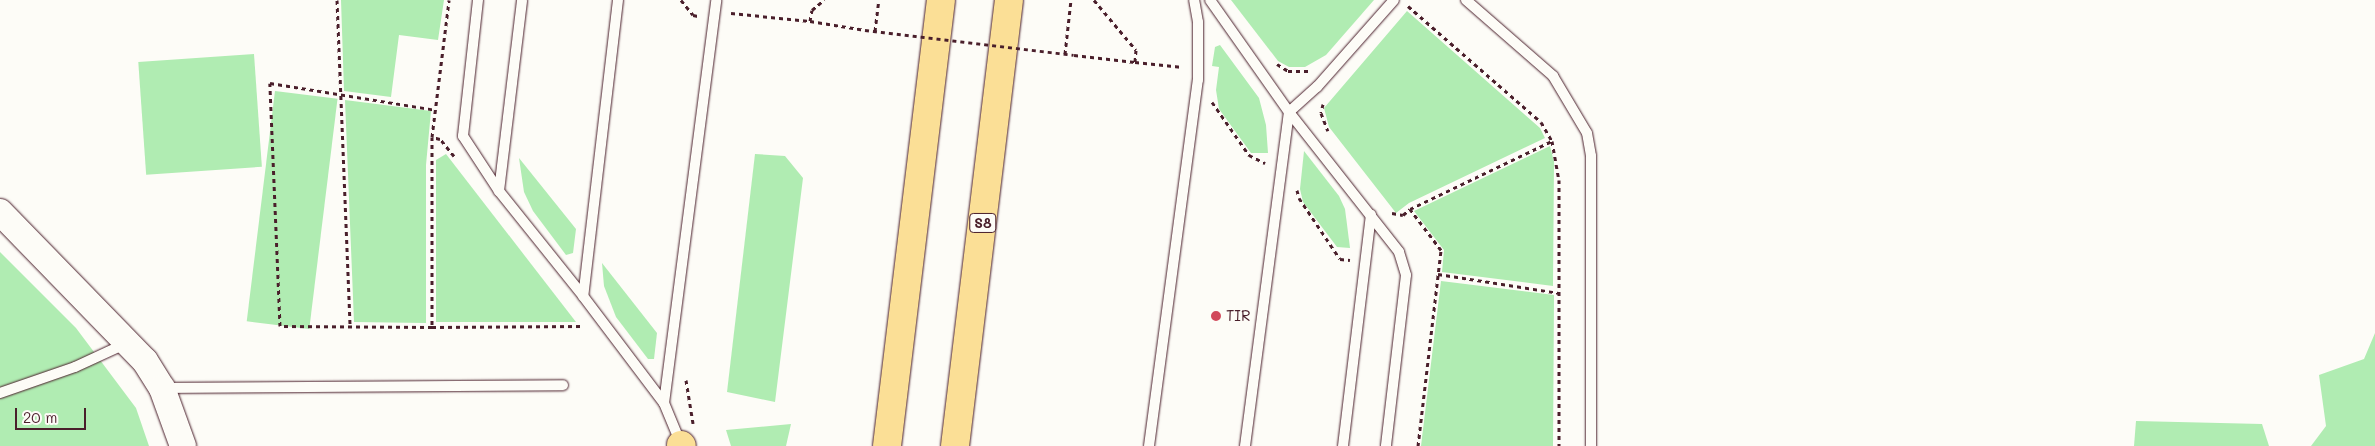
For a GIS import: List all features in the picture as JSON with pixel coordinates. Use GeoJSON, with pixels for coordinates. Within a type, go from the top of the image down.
{"type":"FeatureCollection","features":[{"type":"Feature","properties":{"kind":"highway"},"geometry":{"type":"LineString","coordinates":[[886,446],[941,0]]}},
{"type":"Feature","properties":{"kind":"highway","name":"S8"},"geometry":{"type":"LineString","coordinates":[[955,446],[1010,0]]}},
{"type":"Feature","properties":{"kind":"street"},"geometry":{"type":"LineString","coordinates":[[0,212],[145,361],[162,388],[183,446]]}},
{"type":"Feature","properties":{"kind":"lane"},"geometry":{"type":"LineString","coordinates":[[478,0],[463,136],[499,191],[583,296],[664,404],[681,445]]}},
{"type":"Feature","properties":{"kind":"lane"},"geometry":{"type":"LineString","coordinates":[[499,191],[522,0]]}},
{"type":"Feature","properties":{"kind":"lane"},"geometry":{"type":"LineString","coordinates":[[583,296],[618,0]]}},
{"type":"Feature","properties":{"kind":"lane"},"geometry":{"type":"LineString","coordinates":[[664,404],[716,0]]}},
{"type":"Feature","properties":{"kind":"lane"},"geometry":{"type":"LineString","coordinates":[[1149,446],[1198,80],[1198,22],[1194,0]]}},
{"type":"Feature","properties":{"kind":"lane"},"geometry":{"type":"LineString","coordinates":[[1210,0],[1289,112],[1399,252],[1406,275],[1386,446]]}},
{"type":"Feature","properties":{"kind":"lane"},"geometry":{"type":"LineString","coordinates":[[1245,446],[1289,112],[1317,87],[1394,0]]}},
{"type":"Feature","properties":{"kind":"lane"},"geometry":{"type":"LineString","coordinates":[[1466,0],[1553,76],[1587,133],[1591,165],[1591,446]]}},
{"type":"Feature","properties":{"kind":"lane"},"geometry":{"type":"LineString","coordinates":[[1343,446],[1370,215]]}},
{"type":"Feature","properties":{"kind":"lane"},"geometry":{"type":"LineString","coordinates":[[0,394],[75,367],[128,343]]}},
{"type":"Feature","properties":{"kind":"lane"},"geometry":{"type":"LineString","coordinates":[[162,388],[563,384]]}},
{"type":"Feature","properties":{"kind":"path"},"geometry":{"type":"LineString","coordinates":[[337,0],[350,326]]}},
{"type":"Feature","properties":{"kind":"path"},"geometry":{"type":"LineString","coordinates":[[432,327],[432,138],[449,0]]}},
{"type":"Feature","properties":{"kind":"path"},"geometry":{"type":"LineString","coordinates":[[682,0],[692,14],[702,17],[703,8]]}},
{"type":"Feature","properties":{"kind":"path"},"geometry":{"type":"LineString","coordinates":[[810,21],[812,10],[824,0]]}},
{"type":"Feature","properties":{"kind":"path"},"geometry":{"type":"LineString","coordinates":[[875,31],[879,0]]}},
{"type":"Feature","properties":{"kind":"path"},"geometry":{"type":"LineString","coordinates":[[1064,54],[1071,0]]}},
{"type":"Feature","properties":{"kind":"path"},"geometry":{"type":"LineString","coordinates":[[1094,0],[1136,50],[1136,62]]}},
{"type":"Feature","properties":{"kind":"path"},"geometry":{"type":"LineString","coordinates":[[1400,13],[1407,5],[1542,122],[1552,141],[1559,180],[1559,446]]}},
{"type":"Feature","properties":{"kind":"path"},"geometry":{"type":"LineString","coordinates":[[729,6],[728,12],[1183,67],[1181,78],[1213,82],[1212,103],[1249,156],[1256,161],[1299,168],[1299,198],[1340,259],[1365,262]]}},
{"type":"Feature","properties":{"kind":"path"},"geometry":{"type":"LineString","coordinates":[[1275,62],[1288,72],[1312,70]]}},
{"type":"Feature","properties":{"kind":"path"},"geometry":{"type":"LineString","coordinates":[[436,110],[270,83],[280,326],[588,326],[582,318]]}},
{"type":"Feature","properties":{"kind":"path"},"geometry":{"type":"LineString","coordinates":[[1324,102],[1323,120],[1334,138]]}},
{"type":"Feature","properties":{"kind":"path"},"geometry":{"type":"LineString","coordinates":[[432,138],[440,139],[459,163]]}},
{"type":"Feature","properties":{"kind":"path"},"geometry":{"type":"LineString","coordinates":[[1388,208],[1398,216],[1552,141]]}},
{"type":"Feature","properties":{"kind":"path"},"geometry":{"type":"LineString","coordinates":[[1410,209],[1441,250],[1418,446]]}},
{"type":"Feature","properties":{"kind":"path"},"geometry":{"type":"LineString","coordinates":[[1438,274],[1559,293]]}},
{"type":"Feature","properties":{"kind":"green space"},"geometry":{"type":"Polygon","coordinates":[[[341,0],[444,0],[438,40],[399,35],[391,97],[344,91],[341,0]]]}},
{"type":"Feature","properties":{"kind":"green space"},"geometry":{"type":"Polygon","coordinates":[[[1231,0],[1374,0],[1326,55],[1305,67],[1289,67],[1278,61],[1231,0]]]}},
{"type":"Feature","properties":{"kind":"green space"},"geometry":{"type":"Polygon","coordinates":[[[1407,11],[1540,128],[1545,138],[1409,203],[1396,213],[1329,127],[1324,108],[1407,11]]]}},
{"type":"Feature","properties":{"kind":"green space"},"geometry":{"type":"Polygon","coordinates":[[[1220,45],[1259,98],[1266,125],[1268,153],[1251,153],[1219,109],[1216,90],[1219,67],[1212,66],[1215,47],[1220,45]]]}},
{"type":"Feature","properties":{"kind":"green space"},"geometry":{"type":"Polygon","coordinates":[[[254,54],[262,167],[146,175],[138,62],[254,54]]]}},
{"type":"Feature","properties":{"kind":"green space"},"geometry":{"type":"Polygon","coordinates":[[[275,91],[338,99],[309,329],[247,321],[275,91]]]}},
{"type":"Feature","properties":{"kind":"green space"},"geometry":{"type":"Polygon","coordinates":[[[345,100],[431,111],[426,165],[426,323],[354,322],[345,100]]]}},
{"type":"Feature","properties":{"kind":"green space"},"geometry":{"type":"Polygon","coordinates":[[[1550,146],[1554,162],[1553,286],[1442,272],[1444,250],[1414,211],[1550,146]]]}},
{"type":"Feature","properties":{"kind":"green space"},"geometry":{"type":"Polygon","coordinates":[[[1304,151],[1339,196],[1345,209],[1350,248],[1337,247],[1303,202],[1300,189],[1304,151]]]}},
{"type":"Feature","properties":{"kind":"green space"},"geometry":{"type":"Polygon","coordinates":[[[446,154],[576,322],[436,322],[436,160],[446,154]]]}},
{"type":"Feature","properties":{"kind":"green space"},"geometry":{"type":"Polygon","coordinates":[[[755,154],[785,156],[803,178],[775,402],[727,392],[755,154]]]}},
{"type":"Feature","properties":{"kind":"green space"},"geometry":{"type":"Polygon","coordinates":[[[519,158],[576,229],[573,253],[566,255],[533,211],[524,192],[519,158]]]}},
{"type":"Feature","properties":{"kind":"green space"},"geometry":{"type":"Polygon","coordinates":[[[0,252],[76,328],[136,408],[149,446],[0,446],[0,252]]]}},
{"type":"Feature","properties":{"kind":"green space"},"geometry":{"type":"Polygon","coordinates":[[[602,263],[657,333],[654,359],[648,359],[616,317],[604,286],[602,263]]]}},
{"type":"Feature","properties":{"kind":"green space"},"geometry":{"type":"Polygon","coordinates":[[[1441,281],[1554,295],[1553,446],[1421,446],[1441,281]]]}},
{"type":"Feature","properties":{"kind":"green space"},"geometry":{"type":"Polygon","coordinates":[[[2375,333],[2375,446],[2311,446],[2326,426],[2319,375],[2364,359],[2375,333]]]}},
{"type":"Feature","properties":{"kind":"green space"},"geometry":{"type":"Polygon","coordinates":[[[2136,421],[2262,424],[2269,446],[2134,446],[2136,421]]]}},
{"type":"Feature","properties":{"kind":"green space"},"geometry":{"type":"Polygon","coordinates":[[[791,424],[786,446],[731,446],[726,430],[791,424]]]}},
{"type":"Feature","properties":{"kind":"place","name":"TIR"},"geometry":{"type":"Point","coordinates":[1216,316]}}]}
